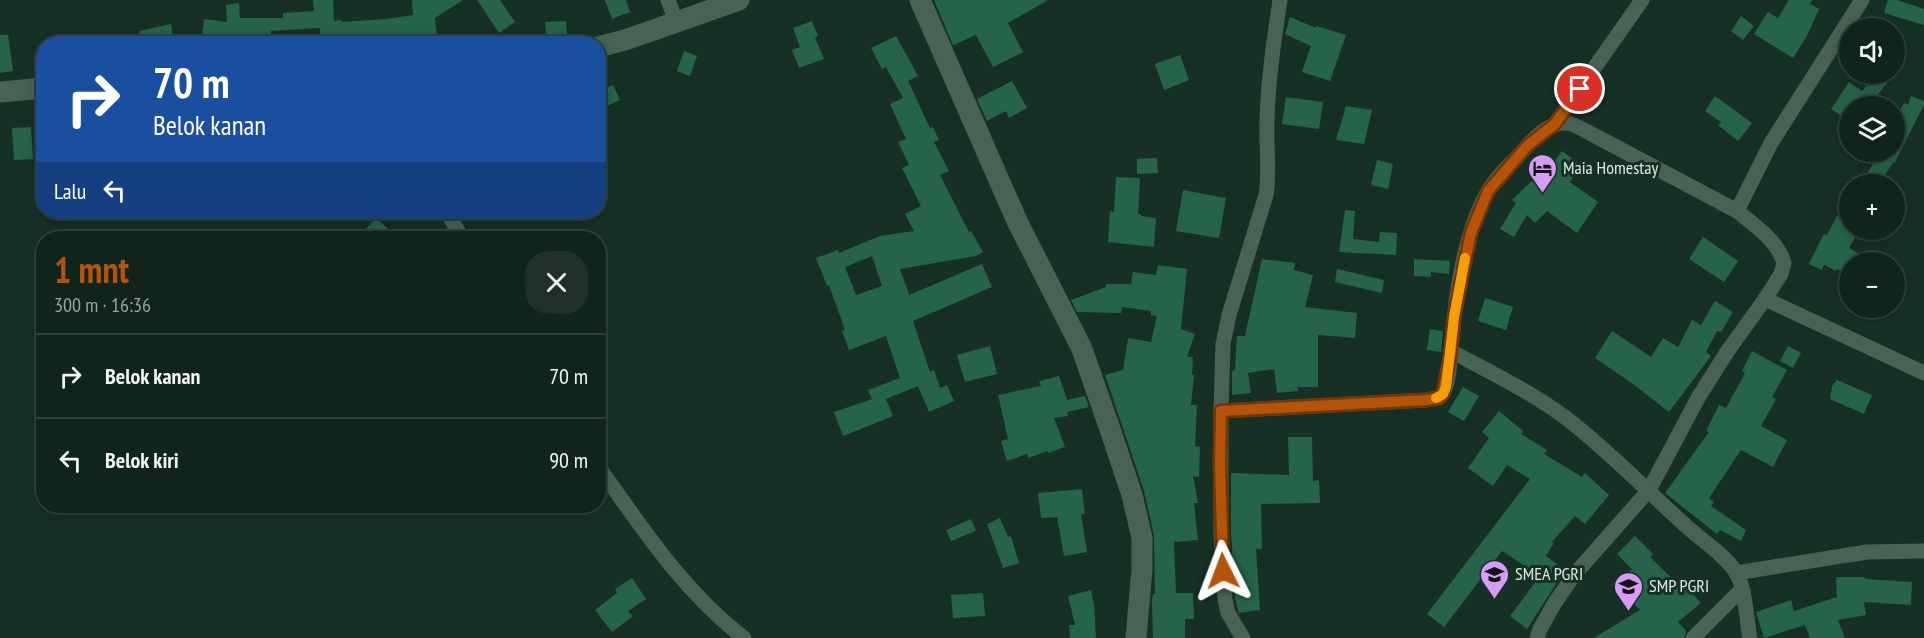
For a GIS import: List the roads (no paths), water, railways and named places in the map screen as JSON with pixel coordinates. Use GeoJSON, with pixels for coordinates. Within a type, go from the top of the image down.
{"type":"FeatureCollection","features":[{"type":"Feature","properties":{"kind":"street"},"geometry":{"type":"LineString","coordinates":[[668,0],[676,22]]}},
{"type":"Feature","properties":{"kind":"street"},"geometry":{"type":"LineString","coordinates":[[606,44],[739,0]]}},
{"type":"Feature","properties":{"kind":"street"},"geometry":{"type":"LineString","coordinates":[[920,0],[1003,191],[1082,349],[1112,432],[1132,495],[1142,538],[1142,569],[1136,638]]}},
{"type":"Feature","properties":{"kind":"street"},"geometry":{"type":"LineString","coordinates":[[1243,638],[1228,613],[1225,599],[1221,533],[1223,344],[1267,187],[1269,86],[1280,0]]}},
{"type":"Feature","properties":{"kind":"street"},"geometry":{"type":"LineString","coordinates":[[1221,411],[1439,398],[1446,387],[1454,317],[1471,233],[1488,191],[1528,145],[1555,124],[1642,0]]}},
{"type":"Feature","properties":{"kind":"street"},"geometry":{"type":"LineString","coordinates":[[1737,211],[1771,143],[1862,0]]}},
{"type":"Feature","properties":{"kind":"street"},"geometry":{"type":"LineString","coordinates":[[0,92],[36,89]]}},
{"type":"Feature","properties":{"kind":"street"},"geometry":{"type":"LineString","coordinates":[[1537,638],[1554,604],[1574,575],[1649,490],[1698,398],[1781,274],[1784,263],[1782,256],[1767,238],[1737,211],[1586,131],[1567,123],[1555,124]]}},
{"type":"Feature","properties":{"kind":"street"},"geometry":{"type":"LineString","coordinates":[[1765,299],[1924,373]]}},
{"type":"Feature","properties":{"kind":"street"},"geometry":{"type":"LineString","coordinates":[[1451,351],[1534,397],[1566,418],[1649,490],[1737,573],[1750,638]]}},
{"type":"Feature","properties":{"kind":"street"},"geometry":{"type":"LineString","coordinates":[[606,477],[688,588],[744,638]]}},
{"type":"Feature","properties":{"kind":"street"},"geometry":{"type":"LineString","coordinates":[[1737,573],[1867,552],[1924,551]]}},
{"type":"Feature","properties":{"kind":"street"},"geometry":{"type":"LineString","coordinates":[[1693,638],[1742,590]]}},
{"type":"Feature","properties":{"kind":"place","name":"Maia Homestay"},"geometry":{"type":"Point","coordinates":[1542,194]}},
{"type":"Feature","properties":{"kind":"place","name":"SMEA PGRI"},"geometry":{"type":"Point","coordinates":[1494,600]}},
{"type":"Feature","properties":{"kind":"place","name":"SMP PGRI"},"geometry":{"type":"Point","coordinates":[1628,612]}}]}
